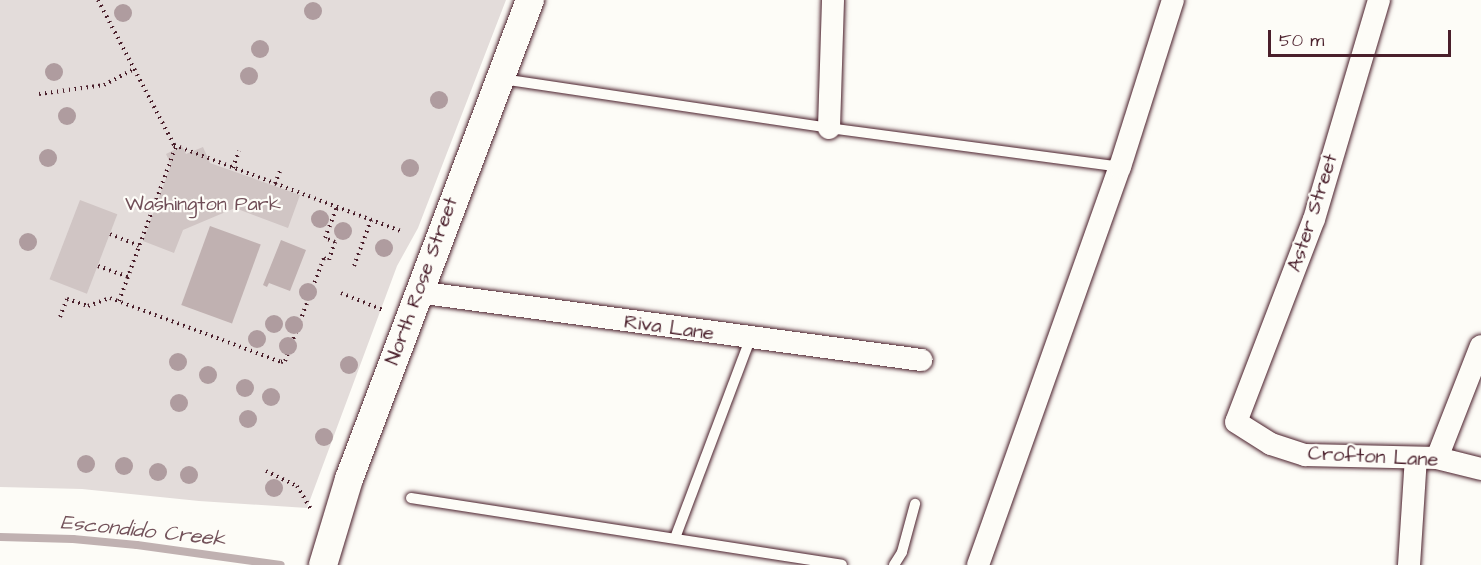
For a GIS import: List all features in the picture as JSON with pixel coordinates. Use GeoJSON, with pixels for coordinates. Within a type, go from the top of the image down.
{"type":"FeatureCollection","features":[{"type":"Feature","properties":{"kind":"street","name":"North Rose Street"},"geometry":{"type":"LineString","coordinates":[[323,565],[334,525],[417,292],[530,0]]}},
{"type":"Feature","properties":{"kind":"street"},"geometry":{"type":"LineString","coordinates":[[830,128],[833,0]]}},
{"type":"Feature","properties":{"kind":"street"},"geometry":{"type":"LineString","coordinates":[[978,565],[1120,167],[1173,0]]}},
{"type":"Feature","properties":{"kind":"street","name":"Aster Street"},"geometry":{"type":"LineString","coordinates":[[1236,422],[1314,219],[1379,0]]}},
{"type":"Feature","properties":{"kind":"street","name":"Riva Lane"},"geometry":{"type":"LineString","coordinates":[[417,292],[750,339],[921,360]]}},
{"type":"Feature","properties":{"kind":"street"},"geometry":{"type":"LineString","coordinates":[[1409,565],[1427,458],[1481,346]]}},
{"type":"Feature","properties":{"kind":"street","name":"Crofton Lane"},"geometry":{"type":"LineString","coordinates":[[1236,422],[1271,444],[1305,454],[1427,458],[1481,469]]}},
{"type":"Feature","properties":{"kind":"lane"},"geometry":{"type":"LineString","coordinates":[[498,78],[830,128],[1120,167]]}},
{"type":"Feature","properties":{"kind":"lane"},"geometry":{"type":"LineString","coordinates":[[675,538],[750,339]]}},
{"type":"Feature","properties":{"kind":"lane"},"geometry":{"type":"LineString","coordinates":[[411,498],[842,565]]}},
{"type":"Feature","properties":{"kind":"lane"},"geometry":{"type":"LineString","coordinates":[[894,565],[902,552],[915,504]]}},
{"type":"Feature","properties":{"kind":"path"},"geometry":{"type":"LineString","coordinates":[[98,0],[176,146],[400,231]]}},
{"type":"Feature","properties":{"kind":"path"},"geometry":{"type":"LineString","coordinates":[[39,94],[104,85],[134,69]]}},
{"type":"Feature","properties":{"kind":"path"},"geometry":{"type":"LineString","coordinates":[[119,301],[176,146]]}},
{"type":"Feature","properties":{"kind":"path"},"geometry":{"type":"LineString","coordinates":[[233,168],[240,151]]}},
{"type":"Feature","properties":{"kind":"path"},"geometry":{"type":"LineString","coordinates":[[275,184],[281,168]]}},
{"type":"Feature","properties":{"kind":"path"},"geometry":{"type":"LineString","coordinates":[[60,317],[67,300],[88,306],[110,298],[280,362],[285,360],[324,258],[329,260],[335,242],[325,238],[337,207]]}},
{"type":"Feature","properties":{"kind":"path"},"geometry":{"type":"LineString","coordinates":[[354,266],[371,220]]}},
{"type":"Feature","properties":{"kind":"path"},"geometry":{"type":"LineString","coordinates":[[110,234],[139,246]]}},
{"type":"Feature","properties":{"kind":"path"},"geometry":{"type":"LineString","coordinates":[[98,266],[128,277]]}},
{"type":"Feature","properties":{"kind":"path"},"geometry":{"type":"LineString","coordinates":[[341,293],[383,310]]}},
{"type":"Feature","properties":{"kind":"path"},"geometry":{"type":"LineString","coordinates":[[267,471],[297,486],[311,509]]}},
{"type":"Feature","properties":{"kind":"green space","name":"Washington Park"},"geometry":{"type":"Polygon","coordinates":[[[0,0],[506,0],[418,228],[397,266],[307,508],[199,501],[82,489],[0,487],[0,0]]]}},
{"type":"Feature","properties":{"kind":"shaded area"},"geometry":{"type":"Polygon","coordinates":[[[210,226],[261,244],[232,323],[181,305],[210,226]]]}},
{"type":"Feature","properties":{"kind":"shaded area"},"geometry":{"type":"Polygon","coordinates":[[[281,240],[306,250],[290,291],[269,283],[267,287],[263,285],[281,240]]]}},
{"type":"Feature","properties":{"kind":"building"},"geometry":{"type":"Polygon","coordinates":[[[182,146],[186,154],[203,147],[210,163],[300,195],[288,228],[235,208],[183,230],[174,253],[143,241],[171,165],[166,154],[182,146]]]}},
{"type":"Feature","properties":{"kind":"building"},"geometry":{"type":"Polygon","coordinates":[[[80,200],[117,214],[87,294],[50,279],[80,200]]]}},
{"type":"Feature","properties":{"kind":"waterway","name":"Escondido Creek"},"geometry":{"type":"LineString","coordinates":[[0,537],[73,539],[137,545],[281,565]]}}]}
